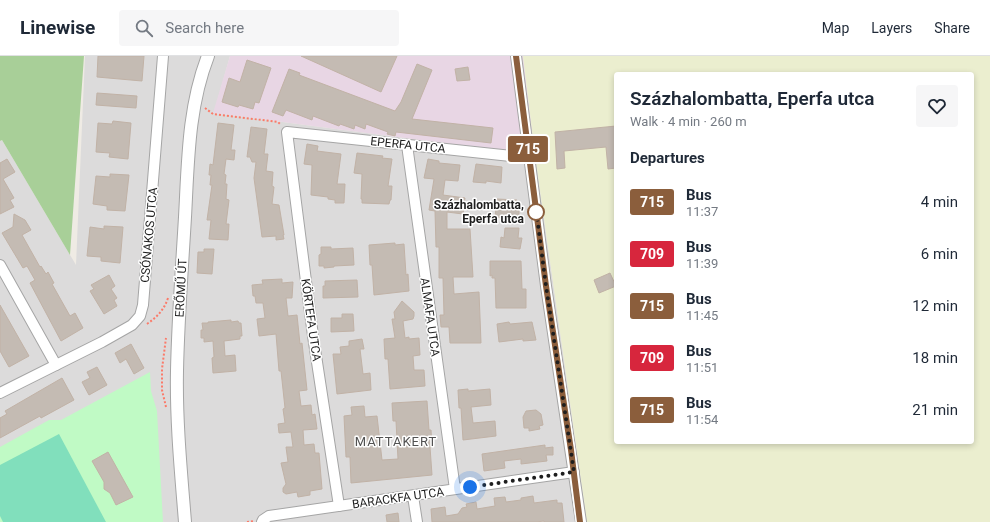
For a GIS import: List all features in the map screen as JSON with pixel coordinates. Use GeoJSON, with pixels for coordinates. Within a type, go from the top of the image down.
{"type":"FeatureCollection","features":[{"type":"Feature","properties":{"kind":"street","name":"CSÓNAKOS UTCA"},"geometry":{"type":"LineString","coordinates":[[0,393],[56,366],[132,325],[140,316],[143,305],[163,56]]}},
{"type":"Feature","properties":{"kind":"street","name":"ERŐMŰ ÚT"},"geometry":{"type":"LineString","coordinates":[[185,522],[178,427],[177,372],[189,151],[194,106],[201,74],[208,56]]}},
{"type":"Feature","properties":{"kind":"street"},"geometry":{"type":"LineString","coordinates":[[516,56],[546,286],[580,522]]}},
{"type":"Feature","properties":{"kind":"street","name":"EPERFA UTCA"},"geometry":{"type":"LineString","coordinates":[[287,132],[530,158]]}},
{"type":"Feature","properties":{"kind":"street","name":"KÖRTEFA UTCA"},"geometry":{"type":"LineString","coordinates":[[287,132],[313,336],[339,506]]}},
{"type":"Feature","properties":{"kind":"street","name":"ALMAFA UTCA"},"geometry":{"type":"LineString","coordinates":[[407,145],[455,489]]}},
{"type":"Feature","properties":{"kind":"street"},"geometry":{"type":"LineString","coordinates":[[0,265],[56,366]]}},
{"type":"Feature","properties":{"kind":"street","name":"BARACKFA UTCA"},"geometry":{"type":"LineString","coordinates":[[266,519],[339,506],[574,472]]}},
{"type":"Feature","properties":{"kind":"street"},"geometry":{"type":"LineString","coordinates":[[413,496],[417,522]]}},
{"type":"Feature","properties":{"kind":"path"},"geometry":{"type":"LineString","coordinates":[[194,106],[204,108],[213,114],[278,122],[287,132]]}},
{"type":"Feature","properties":{"kind":"shaded area"},"geometry":{"type":"Polygon","coordinates":[[[85,56],[230,56],[214,113],[535,155],[587,522],[0,522],[0,141],[2,140],[76,265],[85,56]]]}},
{"type":"Feature","properties":{"kind":"shaded area"},"geometry":{"type":"Polygon","coordinates":[[[230,56],[523,56],[535,155],[213,113],[230,56]]]}},
{"type":"Feature","properties":{"kind":"green space"},"geometry":{"type":"Polygon","coordinates":[[[0,56],[84,56],[70,255],[2,140],[0,141],[0,56]]]}},
{"type":"Feature","properties":{"kind":"green space"},"geometry":{"type":"Polygon","coordinates":[[[523,56],[990,56],[990,522],[587,522],[535,155],[523,56]]]}},
{"type":"Feature","properties":{"kind":"green space"},"geometry":{"type":"Polygon","coordinates":[[[150,372],[151,391],[157,411],[163,522],[0,522],[0,447],[49,420],[61,420],[150,372]]]}},
{"type":"Feature","properties":{"kind":"green space"},"geometry":{"type":"Polygon","coordinates":[[[59,434],[106,522],[3,522],[0,516],[0,465],[59,434]]]}},
{"type":"Feature","properties":{"kind":"building"},"geometry":{"type":"Polygon","coordinates":[[[98,56],[144,56],[142,81],[97,77],[98,56]]]}},
{"type":"Feature","properties":{"kind":"building"},"geometry":{"type":"Polygon","coordinates":[[[301,56],[397,56],[381,92],[301,56]]]}},
{"type":"Feature","properties":{"kind":"building"},"geometry":{"type":"Polygon","coordinates":[[[247,60],[271,68],[259,103],[255,102],[253,109],[239,105],[238,107],[222,102],[229,78],[240,82],[247,60]]]}},
{"type":"Feature","properties":{"kind":"building"},"geometry":{"type":"Polygon","coordinates":[[[417,64],[432,70],[412,119],[493,128],[491,143],[396,132],[395,136],[387,134],[388,132],[366,124],[365,129],[355,125],[354,129],[340,124],[339,126],[313,116],[312,120],[286,110],[283,116],[272,112],[289,69],[300,73],[299,75],[395,111],[401,102],[417,64]]]}},
{"type":"Feature","properties":{"kind":"building"},"geometry":{"type":"Polygon","coordinates":[[[468,67],[470,80],[457,81],[455,69],[468,67]]]}},
{"type":"Feature","properties":{"kind":"building"},"geometry":{"type":"Polygon","coordinates":[[[97,93],[137,96],[136,108],[96,105],[97,93]]]}},
{"type":"Feature","properties":{"kind":"building"},"geometry":{"type":"Polygon","coordinates":[[[113,121],[131,123],[128,159],[109,157],[110,153],[96,152],[98,123],[112,124],[113,121]]]}},
{"type":"Feature","properties":{"kind":"building"},"geometry":{"type":"Polygon","coordinates":[[[218,123],[234,125],[231,150],[235,150],[234,160],[226,159],[224,174],[226,175],[225,184],[227,184],[226,199],[229,200],[226,224],[229,224],[228,240],[209,239],[211,220],[207,220],[212,185],[210,185],[211,175],[209,175],[210,164],[213,165],[218,123]]]}},
{"type":"Feature","properties":{"kind":"building"},"geometry":{"type":"Polygon","coordinates":[[[614,126],[614,168],[608,169],[606,147],[564,151],[565,168],[557,169],[555,132],[614,126]]]}},
{"type":"Feature","properties":{"kind":"building"},"geometry":{"type":"Polygon","coordinates":[[[251,127],[267,129],[264,154],[268,154],[266,171],[273,172],[272,186],[274,187],[272,204],[279,205],[284,239],[276,240],[276,236],[262,237],[254,178],[256,162],[252,162],[250,157],[247,157],[251,127]]]}},
{"type":"Feature","properties":{"kind":"building"},"geometry":{"type":"Polygon","coordinates":[[[307,144],[318,146],[317,151],[341,154],[337,184],[345,184],[344,203],[335,203],[335,200],[328,199],[328,197],[311,195],[312,165],[304,164],[307,144]]]}},
{"type":"Feature","properties":{"kind":"building"},"geometry":{"type":"Polygon","coordinates":[[[357,153],[383,156],[382,158],[392,159],[388,186],[392,186],[391,200],[389,204],[362,203],[362,174],[354,173],[357,153]]]}},
{"type":"Feature","properties":{"kind":"building"},"geometry":{"type":"Polygon","coordinates":[[[7,159],[15,172],[3,179],[14,198],[10,200],[14,207],[0,214],[0,163],[7,159]]]}},
{"type":"Feature","properties":{"kind":"building"},"geometry":{"type":"Polygon","coordinates":[[[428,159],[439,161],[439,163],[460,165],[458,181],[445,180],[443,195],[465,198],[463,214],[447,212],[447,229],[470,229],[473,277],[453,277],[454,294],[479,292],[481,343],[450,343],[449,327],[441,327],[440,315],[444,315],[443,278],[439,278],[439,247],[436,247],[435,211],[429,210],[434,179],[424,178],[428,159]]]}},
{"type":"Feature","properties":{"kind":"building"},"geometry":{"type":"Polygon","coordinates":[[[476,164],[502,167],[501,183],[486,181],[486,183],[473,182],[476,164]]]}},
{"type":"Feature","properties":{"kind":"building"},"geometry":{"type":"Polygon","coordinates":[[[110,174],[129,175],[125,211],[107,210],[107,206],[93,204],[96,176],[110,177],[110,174]]]}},
{"type":"Feature","properties":{"kind":"building"},"geometry":{"type":"Polygon","coordinates":[[[497,199],[517,200],[516,210],[519,210],[519,220],[495,217],[497,199]]]}},
{"type":"Feature","properties":{"kind":"building"},"geometry":{"type":"Polygon","coordinates":[[[14,214],[25,220],[31,230],[22,235],[40,267],[41,266],[46,274],[48,272],[54,283],[52,284],[70,316],[75,313],[83,328],[61,341],[30,283],[35,280],[27,266],[23,268],[2,233],[13,227],[14,214]]]}},
{"type":"Feature","properties":{"kind":"building"},"geometry":{"type":"Polygon","coordinates":[[[104,226],[123,227],[120,263],[101,261],[101,257],[87,256],[90,227],[104,229],[104,226]]]}},
{"type":"Feature","properties":{"kind":"building"},"geometry":{"type":"Polygon","coordinates":[[[505,228],[519,228],[518,238],[522,238],[520,249],[500,247],[501,237],[504,238],[505,228]]]}},
{"type":"Feature","properties":{"kind":"building"},"geometry":{"type":"Polygon","coordinates":[[[395,243],[395,245],[404,244],[406,275],[408,274],[409,291],[374,295],[369,245],[395,243]]]}},
{"type":"Feature","properties":{"kind":"building"},"geometry":{"type":"Polygon","coordinates":[[[321,247],[331,247],[331,249],[353,248],[354,265],[324,268],[324,266],[319,266],[321,247]]]}},
{"type":"Feature","properties":{"kind":"building"},"geometry":{"type":"Polygon","coordinates":[[[204,249],[214,249],[212,274],[197,273],[198,252],[204,252],[204,249]]]}},
{"type":"Feature","properties":{"kind":"building"},"geometry":{"type":"Polygon","coordinates":[[[490,261],[521,261],[522,289],[526,289],[526,308],[496,308],[495,278],[492,278],[492,275],[490,276],[490,261]]]}},
{"type":"Feature","properties":{"kind":"building"},"geometry":{"type":"Polygon","coordinates":[[[610,273],[614,282],[614,287],[599,293],[594,280],[610,273]]]}},
{"type":"Feature","properties":{"kind":"building"},"geometry":{"type":"Polygon","coordinates":[[[109,275],[115,286],[111,289],[117,298],[114,300],[117,306],[104,314],[90,291],[94,289],[91,285],[109,275]]]}},
{"type":"Feature","properties":{"kind":"building"},"geometry":{"type":"Polygon","coordinates":[[[282,279],[282,283],[293,282],[292,298],[286,298],[288,316],[297,315],[300,344],[302,343],[307,390],[299,391],[301,406],[311,405],[312,415],[315,414],[317,429],[303,430],[304,445],[314,444],[315,453],[319,453],[322,489],[310,491],[310,495],[298,497],[297,492],[286,494],[283,492],[283,488],[286,484],[281,463],[288,462],[286,447],[293,447],[291,432],[279,433],[278,424],[285,423],[283,409],[285,408],[281,371],[279,371],[276,334],[259,336],[257,319],[265,318],[263,303],[256,303],[255,296],[253,296],[252,285],[263,284],[262,280],[282,279]]]}},
{"type":"Feature","properties":{"kind":"building"},"geometry":{"type":"Polygon","coordinates":[[[357,280],[358,297],[323,298],[323,286],[325,286],[325,281],[357,280]]]}},
{"type":"Feature","properties":{"kind":"building"},"geometry":{"type":"Polygon","coordinates":[[[402,301],[414,312],[413,319],[403,321],[405,338],[419,338],[420,355],[413,356],[414,370],[424,370],[425,386],[390,389],[388,359],[385,359],[384,339],[395,338],[392,319],[395,319],[394,312],[402,301]]]}},
{"type":"Feature","properties":{"kind":"building"},"geometry":{"type":"Polygon","coordinates":[[[0,305],[29,356],[9,367],[0,351],[0,305]]]}},
{"type":"Feature","properties":{"kind":"building"},"geometry":{"type":"Polygon","coordinates":[[[342,314],[353,314],[354,331],[331,332],[331,318],[342,318],[342,314]]]}},
{"type":"Feature","properties":{"kind":"building"},"geometry":{"type":"Polygon","coordinates":[[[231,320],[231,322],[238,321],[241,323],[242,336],[240,336],[240,339],[224,341],[225,356],[235,355],[236,371],[213,373],[213,341],[204,342],[204,338],[201,338],[201,330],[203,330],[202,323],[231,320]]]}},
{"type":"Feature","properties":{"kind":"building"},"geometry":{"type":"Polygon","coordinates":[[[509,322],[510,324],[532,322],[536,340],[523,341],[523,339],[499,342],[497,324],[509,322]]]}},
{"type":"Feature","properties":{"kind":"building"},"geometry":{"type":"Polygon","coordinates":[[[362,339],[364,349],[360,349],[363,374],[370,373],[371,390],[337,394],[333,354],[341,354],[340,347],[349,346],[349,341],[362,339]]]}},
{"type":"Feature","properties":{"kind":"building"},"geometry":{"type":"Polygon","coordinates":[[[131,344],[144,368],[134,374],[126,359],[120,363],[115,353],[131,344]]]}},
{"type":"Feature","properties":{"kind":"building"},"geometry":{"type":"Polygon","coordinates":[[[97,367],[107,385],[89,395],[82,382],[90,378],[87,372],[97,367]]]}},
{"type":"Feature","properties":{"kind":"building"},"geometry":{"type":"Polygon","coordinates":[[[62,378],[74,400],[41,418],[40,416],[0,438],[0,418],[7,414],[5,411],[62,378]]]}},
{"type":"Feature","properties":{"kind":"building"},"geometry":{"type":"Polygon","coordinates":[[[468,389],[468,391],[490,389],[491,405],[471,407],[473,423],[495,421],[496,436],[463,440],[458,390],[468,389]]]}},
{"type":"Feature","properties":{"kind":"building"},"geometry":{"type":"Polygon","coordinates":[[[427,401],[429,430],[431,430],[432,447],[430,447],[432,475],[351,483],[350,457],[346,457],[344,416],[352,415],[351,407],[364,406],[365,417],[377,416],[382,460],[398,459],[396,421],[393,421],[392,403],[427,401]]]}},
{"type":"Feature","properties":{"kind":"building"},"geometry":{"type":"Polygon","coordinates":[[[536,410],[541,414],[543,425],[539,426],[540,429],[529,431],[529,428],[524,428],[523,417],[526,411],[536,410]]]}},
{"type":"Feature","properties":{"kind":"building"},"geometry":{"type":"Polygon","coordinates":[[[545,445],[545,448],[553,447],[553,455],[546,455],[547,461],[521,464],[521,459],[504,461],[505,468],[484,471],[482,454],[545,445]]]}},
{"type":"Feature","properties":{"kind":"building"},"geometry":{"type":"Polygon","coordinates":[[[108,452],[133,497],[116,505],[110,493],[104,489],[104,482],[92,461],[108,452]]]}},
{"type":"Feature","properties":{"kind":"building"},"geometry":{"type":"Polygon","coordinates":[[[533,496],[534,503],[557,500],[557,503],[562,503],[564,522],[432,522],[431,509],[445,507],[446,516],[458,514],[462,508],[467,507],[466,504],[476,502],[477,509],[495,506],[494,498],[505,497],[506,502],[521,500],[521,498],[533,496]]]}},
{"type":"Feature","properties":{"kind":"building"},"geometry":{"type":"Polygon","coordinates":[[[398,513],[399,522],[387,522],[386,515],[398,513]]]}},
{"type":"Feature","properties":{"kind":"bus line","name":"715"},"geometry":{"type":"LineString","coordinates":[[516,56],[546,286],[571,450],[580,522]]}},
{"type":"Feature","properties":{"kind":"place","name":"Százhalombatta, Eperfa utca"},"geometry":{"type":"Point","coordinates":[536,212]}},
{"type":"Feature","properties":{"kind":"district","name":"MATTAKERT"},"geometry":{"type":"Point","coordinates":[396,441]}},
{"type":"Feature","properties":{"kind":"route"},"geometry":{"type":"LineString","coordinates":[[470,487],[574,472],[536,209],[536,212]]}}]}
